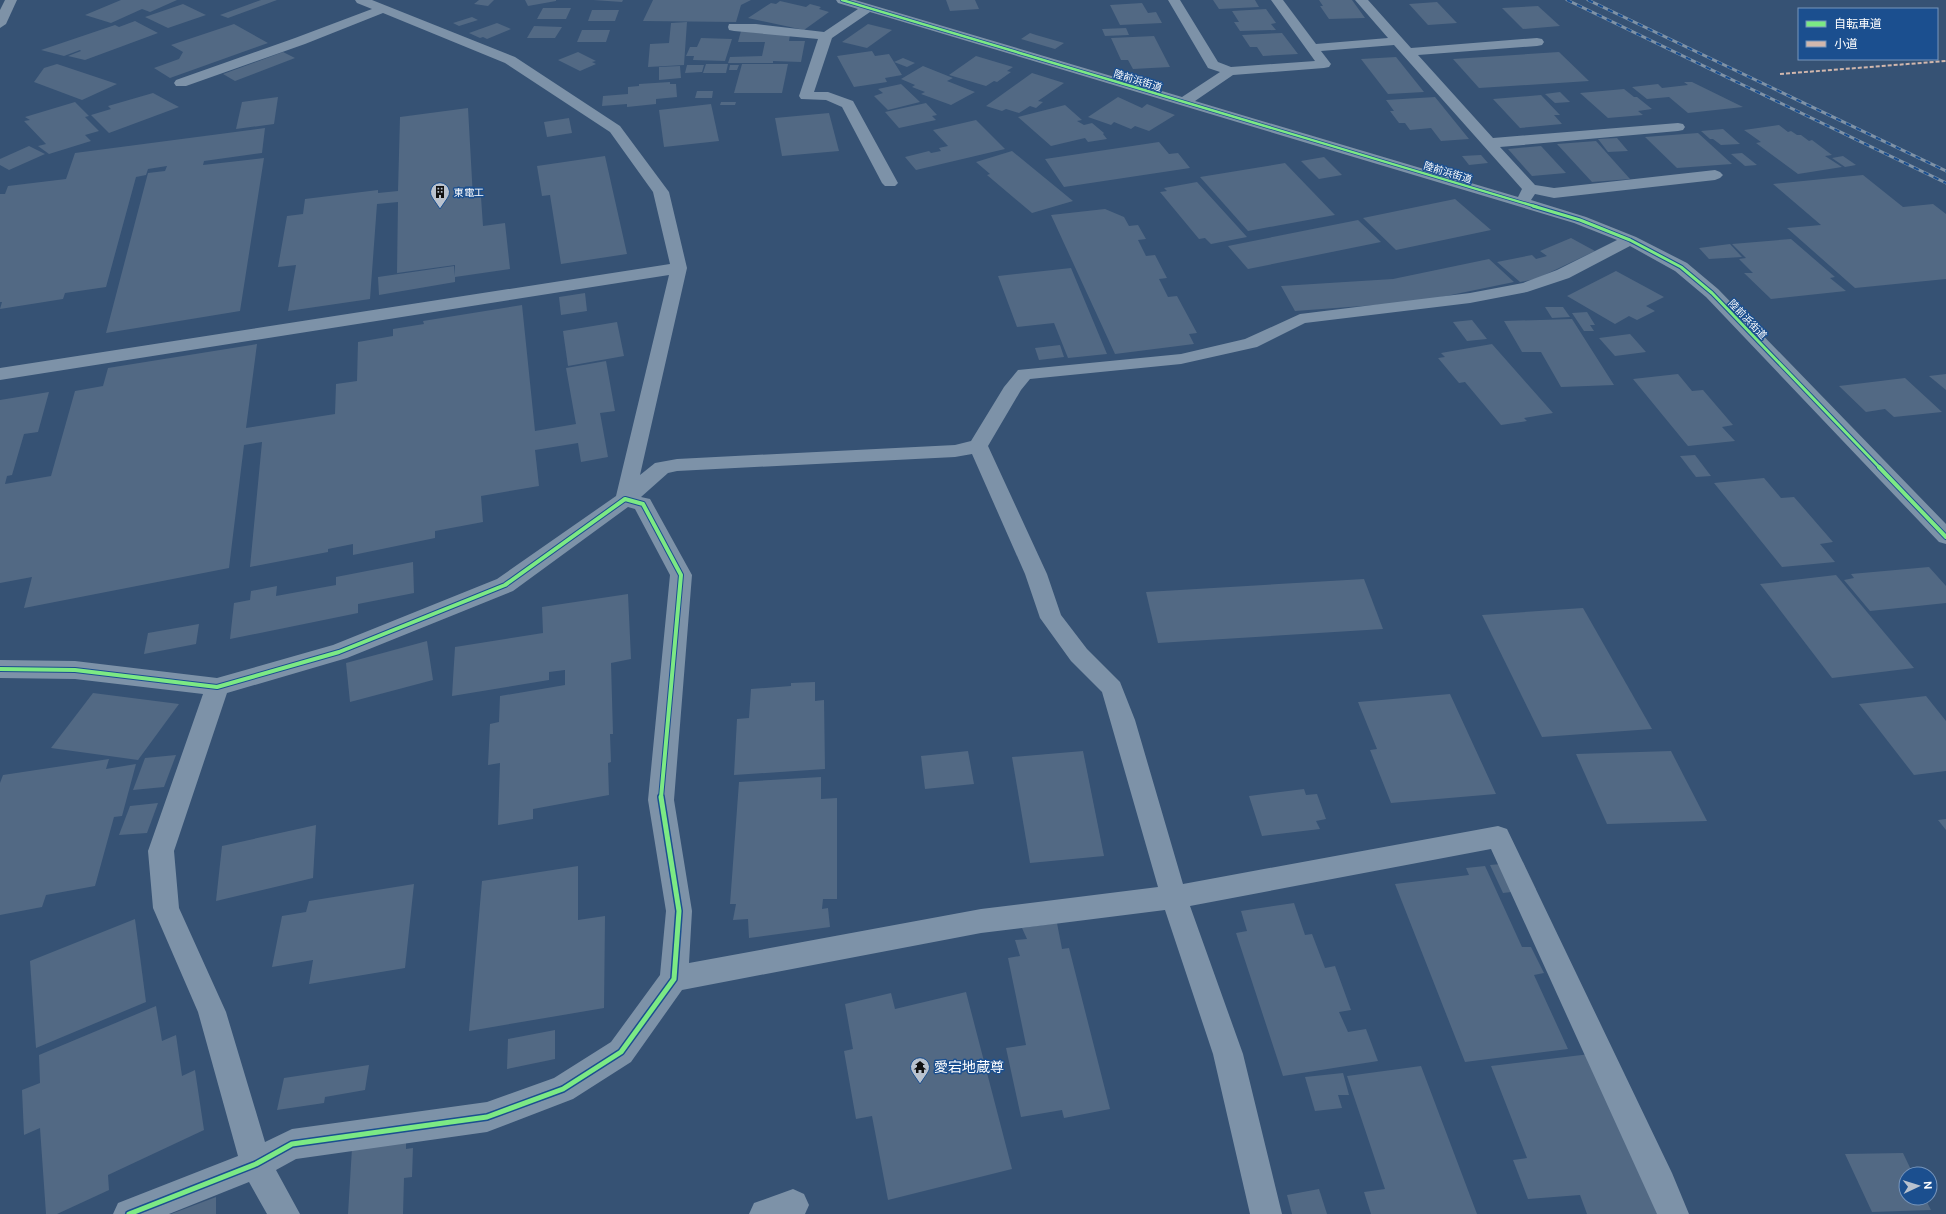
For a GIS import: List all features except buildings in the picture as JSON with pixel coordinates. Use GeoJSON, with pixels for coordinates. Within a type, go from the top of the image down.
{"type":"FeatureCollection","features":[{"type":"Feature","properties":{"kind":"highway"},"geometry":{"type":"LineString","coordinates":[[0,24],[11,0]]}},
{"type":"Feature","properties":{"kind":"street"},"geometry":{"type":"LineString","coordinates":[[361,0],[510,60],[615,129],[661,192],[679,268],[625,499]]}},
{"type":"Feature","properties":{"kind":"street","name":"陸前浜街道"},"geometry":{"type":"LineString","coordinates":[[842,0],[1580,220],[1630,240],[1681,267],[1712,293],[1946,537]]}},
{"type":"Feature","properties":{"kind":"street"},"geometry":{"type":"LineString","coordinates":[[1174,0],[1213,65],[1230,71],[1324,64],[1277,0]]}},
{"type":"Feature","properties":{"kind":"street"},"geometry":{"type":"LineString","coordinates":[[1361,0],[1530,189],[1554,193],[1715,175]]}},
{"type":"Feature","properties":{"kind":"street"},"geometry":{"type":"LineString","coordinates":[[868,8],[826,36],[806,96],[828,96],[848,104],[890,184]]}},
{"type":"Feature","properties":{"kind":"street"},"geometry":{"type":"LineString","coordinates":[[181,83],[300,41],[383,9]]}},
{"type":"Feature","properties":{"kind":"street"},"geometry":{"type":"LineString","coordinates":[[734,27],[826,36]]}},
{"type":"Feature","properties":{"kind":"street"},"geometry":{"type":"LineString","coordinates":[[1312,48],[1398,41]]}},
{"type":"Feature","properties":{"kind":"street"},"geometry":{"type":"LineString","coordinates":[[1408,52],[1537,42]]}},
{"type":"Feature","properties":{"kind":"street"},"geometry":{"type":"LineString","coordinates":[[1184,102],[1230,71]]}},
{"type":"Feature","properties":{"kind":"street"},"geometry":{"type":"LineString","coordinates":[[1490,143],[1678,127]]}},
{"type":"Feature","properties":{"kind":"street"},"geometry":{"type":"LineString","coordinates":[[1522,203],[1530,189]]}},
{"type":"Feature","properties":{"kind":"street"},"geometry":{"type":"LineString","coordinates":[[0,669],[75,670],[218,687],[339,652],[505,585],[625,499],[662,468],[677,465],[955,452],[978,446],[1013,387],[1024,374],[1182,359],[1251,343],[1300,319],[1470,298],[1527,287],[1563,274],[1630,240]]}},
{"type":"Feature","properties":{"kind":"street"},"geometry":{"type":"LineString","coordinates":[[0,374],[679,268]]}},
{"type":"Feature","properties":{"kind":"street"},"geometry":{"type":"LineString","coordinates":[[978,446],[1036,574],[1051,618],[1078,655],[1112,688],[1123,720],[1174,897],[1228,1054],[1266,1214]]}},
{"type":"Feature","properties":{"kind":"street"},"geometry":{"type":"LineString","coordinates":[[129,1214],[256,1164],[292,1144],[487,1117],[563,1089],[621,1052],[674,979],[679,911],[661,800],[681,575],[643,504],[625,499]]}},
{"type":"Feature","properties":{"kind":"street"},"geometry":{"type":"LineString","coordinates":[[218,687],[161,851],[166,908],[212,1012],[256,1164],[284,1214]]}},
{"type":"Feature","properties":{"kind":"street"},"geometry":{"type":"LineString","coordinates":[[674,979],[981,921],[1174,897],[1498,837],[1673,1214]]}},
{"type":"Feature","properties":{"kind":"railway"},"geometry":{"type":"LineString","coordinates":[[1567,0],[1946,183]]}},
{"type":"Feature","properties":{"kind":"railway"},"geometry":{"type":"LineString","coordinates":[[1588,0],[1946,171]]}},
{"type":"Feature","properties":{"kind":"marked path"},"geometry":{"type":"LineString","coordinates":[[1780,74],[1946,61]]}},
{"type":"Feature","properties":{"kind":"cycle path"},"geometry":{"type":"LineString","coordinates":[[842,0],[1580,220],[1630,240],[1681,267],[1712,293],[1946,537]]}},
{"type":"Feature","properties":{"kind":"cycle path"},"geometry":{"type":"LineString","coordinates":[[0,669],[75,670],[217,687],[339,652],[505,585],[625,499],[643,504],[681,575],[661,800],[679,911],[674,979],[621,1052],[563,1089],[487,1117],[292,1144],[256,1164],[129,1214]]}},
{"type":"Feature","properties":{"kind":"place","name":"東電工"},"geometry":{"type":"Point","coordinates":[440,209]}},
{"type":"Feature","properties":{"kind":"place","name":"愛宕地蔵尊"},"geometry":{"type":"Point","coordinates":[920,1084]}}]}
